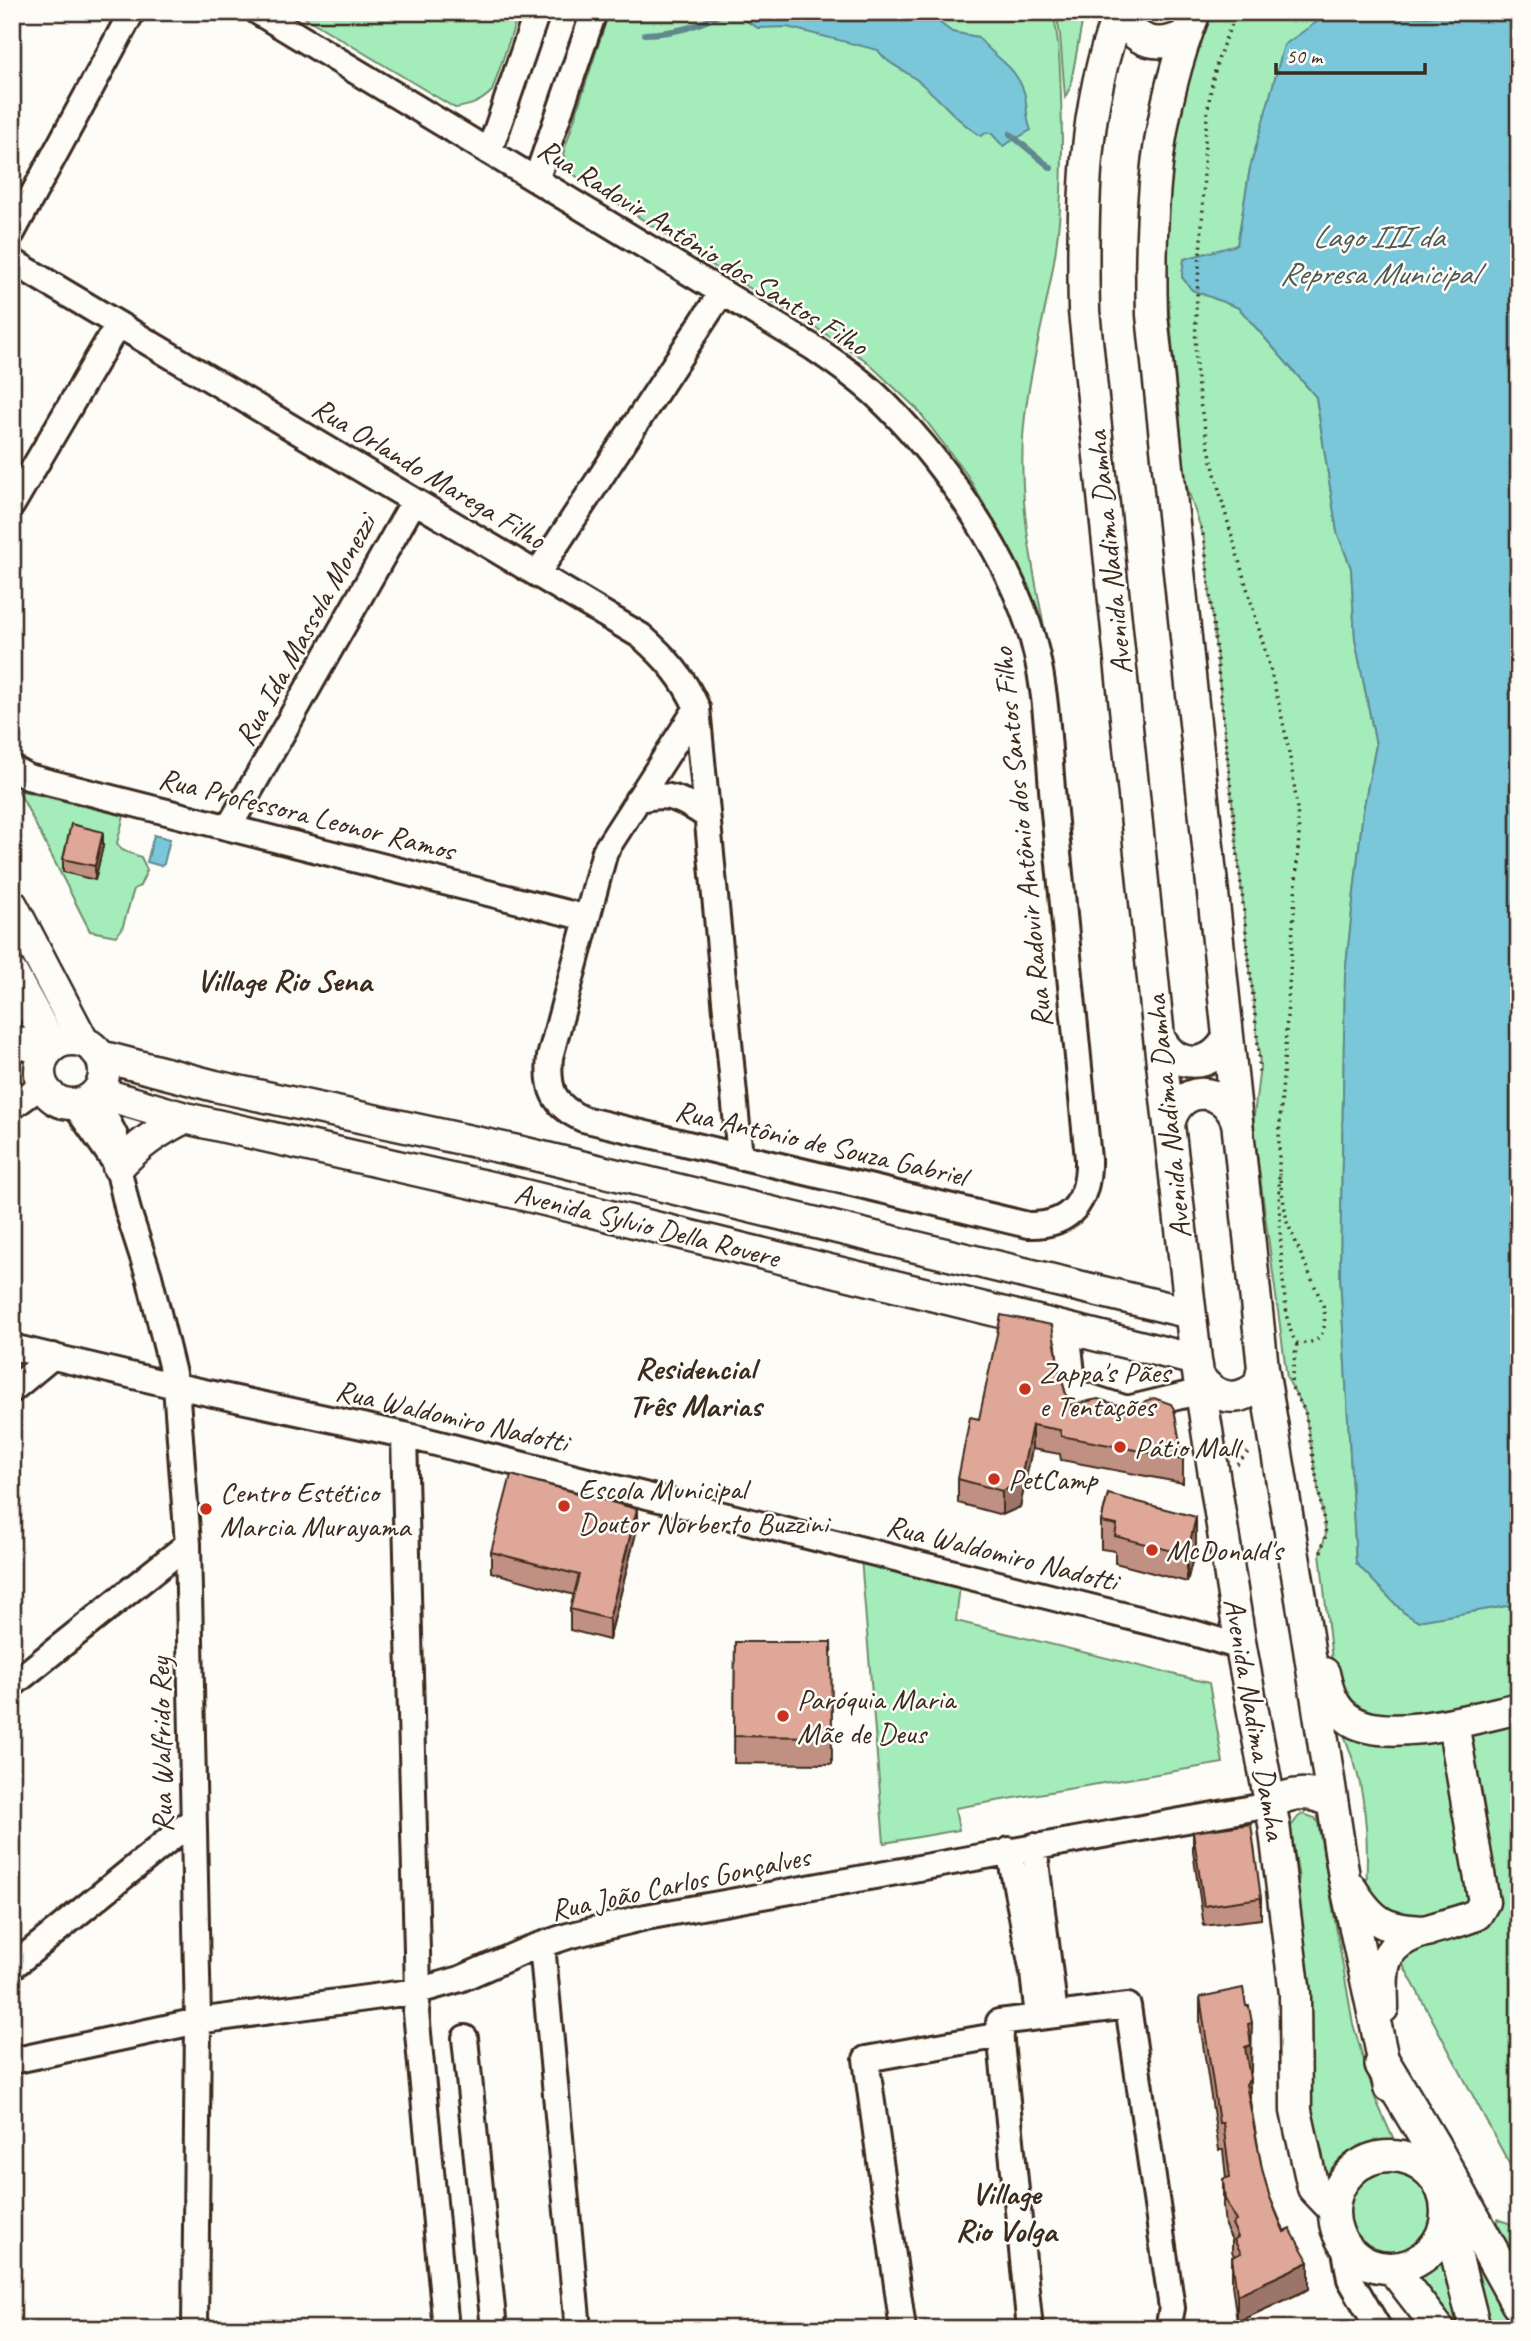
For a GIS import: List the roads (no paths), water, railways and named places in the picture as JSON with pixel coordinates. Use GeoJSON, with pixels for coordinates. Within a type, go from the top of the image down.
{"type":"FeatureCollection","features":[{"type":"Feature","properties":{"kind":"highway"},"geometry":{"type":"LineString","coordinates":[[1383,2064],[1431,2144],[1519,2303]]}},
{"type":"Feature","properties":{"kind":"main road"},"geometry":{"type":"LineString","coordinates":[[1121,12],[1130,28],[1144,40],[1164,43],[1190,24]]}},
{"type":"Feature","properties":{"kind":"main road","name":"Avenida Nadima Damha"},"geometry":{"type":"LineString","coordinates":[[1121,12],[1098,81],[1089,138],[1082,248],[1084,311],[1190,1313],[1241,1647],[1263,1813],[1295,1994],[1296,2111],[1313,2188],[1334,2210]]}},
{"type":"Feature","properties":{"kind":"main road","name":"Avenida Nadima Damha"},"geometry":{"type":"LineString","coordinates":[[1190,24],[1168,93],[1157,151],[1153,193],[1152,315],[1237,1123],[1274,1366],[1275,1447],[1306,1623],[1344,1877],[1383,2064],[1392,2095],[1427,2170]]}},
{"type":"Feature","properties":{"kind":"main road"},"geometry":{"type":"LineString","coordinates":[[12,905],[92,1049],[104,1074],[89,1097],[66,1104],[53,1098],[32,1081],[49,1048],[64,1040],[92,1049]]}},
{"type":"Feature","properties":{"kind":"main road"},"geometry":{"type":"LineString","coordinates":[[12,973],[49,1048]]}},
{"type":"Feature","properties":{"kind":"main road"},"geometry":{"type":"LineString","coordinates":[[1159,1037],[1168,1052],[1192,1062],[1210,1058],[1224,1046],[1228,1037]]}},
{"type":"Feature","properties":{"kind":"main road"},"geometry":{"type":"LineString","coordinates":[[12,1041],[49,1048]]}},
{"type":"Feature","properties":{"kind":"main road","name":"Avenida Sylvio Della Rovere"},"geometry":{"type":"LineString","coordinates":[[92,1049],[215,1086],[522,1152],[1190,1313]]}},
{"type":"Feature","properties":{"kind":"main road"},"geometry":{"type":"LineString","coordinates":[[1169,1126],[1179,1103],[1202,1094],[1221,1099],[1229,1105],[1237,1123]]}},
{"type":"Feature","properties":{"kind":"main road","name":"Avenida Sylvio Della Rovere"},"geometry":{"type":"LineString","coordinates":[[89,1097],[512,1192],[1067,1328],[1199,1376]]}},
{"type":"Feature","properties":{"kind":"main road"},"geometry":{"type":"LineString","coordinates":[[118,1167],[157,1132],[185,1118]]}},
{"type":"Feature","properties":{"kind":"main road"},"geometry":{"type":"LineString","coordinates":[[512,1192],[522,1152]]}},
{"type":"Feature","properties":{"kind":"main road"},"geometry":{"type":"LineString","coordinates":[[1067,1328],[1076,1286]]}},
{"type":"Feature","properties":{"kind":"main road"},"geometry":{"type":"LineString","coordinates":[[1199,1376],[1205,1386],[1218,1395],[1233,1398],[1248,1394],[1274,1366]]}},
{"type":"Feature","properties":{"kind":"main road"},"geometry":{"type":"LineString","coordinates":[[1306,1623],[1333,1703],[1350,1720],[1374,1729],[1398,1730],[1453,1723],[1519,1708]]}},
{"type":"Feature","properties":{"kind":"main road"},"geometry":{"type":"LineString","coordinates":[[1383,2064],[1384,1966],[1389,1953],[1398,1945],[1427,1931],[1470,1918],[1481,1910],[1484,1902],[1453,1723]]}},
{"type":"Feature","properties":{"kind":"main road"},"geometry":{"type":"LineString","coordinates":[[1263,1813],[1285,1796],[1301,1793],[1317,1796],[1332,1804]]}},
{"type":"Feature","properties":{"kind":"main road"},"geometry":{"type":"LineString","coordinates":[[1344,1877],[1368,1914],[1377,1922],[1402,1930],[1427,1931]]}},
{"type":"Feature","properties":{"kind":"main road"},"geometry":{"type":"LineString","coordinates":[[1446,2214],[1443,2231],[1435,2245],[1423,2257],[1409,2265],[1392,2268],[1353,2262],[1336,2228],[1334,2210],[1337,2192],[1346,2176],[1359,2164],[1376,2157],[1394,2156],[1412,2160],[1427,2170],[1438,2183],[1444,2198],[1475,2329]]}},
{"type":"Feature","properties":{"kind":"main road"},"geometry":{"type":"LineString","coordinates":[[1392,2268],[1439,2329]]}},
{"type":"Feature","properties":{"kind":"street"},"geometry":{"type":"LineString","coordinates":[[12,233],[132,12]]}},
{"type":"Feature","properties":{"kind":"street","name":"Rua Radovir Antônio dos Santos Filho"},"geometry":{"type":"LineString","coordinates":[[258,12],[814,348],[848,371],[877,397],[917,439],[946,475],[1000,561],[1029,625],[1044,705],[1088,1159],[1086,1191],[1077,1206]]}},
{"type":"Feature","properties":{"kind":"street"},"geometry":{"type":"LineString","coordinates":[[489,152],[537,12]]}},
{"type":"Feature","properties":{"kind":"street"},"geometry":{"type":"LineString","coordinates":[[536,180],[594,12]]}},
{"type":"Feature","properties":{"kind":"street","name":"Rua Orlando Marega Filho"},"geometry":{"type":"LineString","coordinates":[[12,261],[641,636],[675,668],[697,708],[740,1157]]}},
{"type":"Feature","properties":{"kind":"street"},"geometry":{"type":"LineString","coordinates":[[537,574],[722,292]]}},
{"type":"Feature","properties":{"kind":"street"},"geometry":{"type":"LineString","coordinates":[[12,505],[118,324]]}},
{"type":"Feature","properties":{"kind":"street","name":"Rua Ida Massola Monezzi"},"geometry":{"type":"LineString","coordinates":[[229,828],[414,500]]}},
{"type":"Feature","properties":{"kind":"street"},"geometry":{"type":"LineString","coordinates":[[587,918],[605,851],[697,708]]}},
{"type":"Feature","properties":{"kind":"street","name":"Rua Professora Leonor Ramos"},"geometry":{"type":"LineString","coordinates":[[12,768],[28,777],[587,918]]}},
{"type":"Feature","properties":{"kind":"street"},"geometry":{"type":"LineString","coordinates":[[637,800],[653,795],[675,797],[707,816]]}},
{"type":"Feature","properties":{"kind":"street","name":"Rua Antônio de Souza Gabriel"},"geometry":{"type":"LineString","coordinates":[[587,918],[550,1057],[548,1083],[553,1095],[571,1114],[1028,1225],[1047,1226],[1077,1206]]}},
{"type":"Feature","properties":{"kind":"street"},"geometry":{"type":"LineString","coordinates":[[12,1107],[32,1081]]}},
{"type":"Feature","properties":{"kind":"street","name":"Rua Walfrido Rey"},"geometry":{"type":"LineString","coordinates":[[89,1097],[118,1167],[176,1386],[188,1544],[194,1820],[198,2021],[195,2329]]}},
{"type":"Feature","properties":{"kind":"street"},"geometry":{"type":"LineString","coordinates":[[1067,1328],[1074,1392],[1127,1409],[1199,1376]]}},
{"type":"Feature","properties":{"kind":"street","name":"Rua Waldomiro Nadotti"},"geometry":{"type":"LineString","coordinates":[[12,1347],[176,1386],[404,1435],[1241,1647]]}},
{"type":"Feature","properties":{"kind":"street"},"geometry":{"type":"LineString","coordinates":[[12,1390],[53,1356]]}},
{"type":"Feature","properties":{"kind":"street"},"geometry":{"type":"LineString","coordinates":[[404,1435],[418,1991],[416,2012],[446,2329]]}},
{"type":"Feature","properties":{"kind":"street"},"geometry":{"type":"LineString","coordinates":[[12,1685],[188,1544]]}},
{"type":"Feature","properties":{"kind":"street","name":"Rua João Carlos Gonçalves"},"geometry":{"type":"LineString","coordinates":[[12,2062],[198,2021],[418,1991],[460,1979],[568,1936],[646,1917],[1009,1850],[1263,1813]]}},
{"type":"Feature","properties":{"kind":"street"},"geometry":{"type":"LineString","coordinates":[[12,1967],[194,1820]]}},
{"type":"Feature","properties":{"kind":"street"},"geometry":{"type":"LineString","coordinates":[[1034,1846],[1046,2016]]}},
{"type":"Feature","properties":{"kind":"street"},"geometry":{"type":"LineString","coordinates":[[1009,1850],[1033,1973],[1046,2016]]}},
{"type":"Feature","properties":{"kind":"street"},"geometry":{"type":"LineString","coordinates":[[541,1945],[578,2329]]}},
{"type":"Feature","properties":{"kind":"street"},"geometry":{"type":"LineString","coordinates":[[1030,2329],[999,2022],[1128,2006],[1172,2308],[1168,2329]]}},
{"type":"Feature","properties":{"kind":"street"},"geometry":{"type":"LineString","coordinates":[[903,2329],[866,2059],[1001,2035]]}},
{"type":"Feature","properties":{"kind":"street"},"geometry":{"type":"LineString","coordinates":[[466,2038],[494,2329]]}},
{"type":"Feature","properties":{"kind":"street"},"geometry":{"type":"LineString","coordinates":[[1353,2262],[1379,2329]]}},
{"type":"Feature","properties":{"kind":"water"},"geometry":{"type":"Polygon","coordinates":[[[731,12],[921,12],[952,32],[978,37],[1015,74],[1024,92],[1031,130],[1003,146],[991,133],[981,136],[972,130],[922,84],[889,62],[878,50],[787,27],[758,28],[731,12]]]}},
{"type":"Feature","properties":{"kind":"water","name":"Lago III da Represa Municipal"},"geometry":{"type":"Polygon","coordinates":[[[1460,12],[1519,12],[1519,1604],[1417,1621],[1403,1612],[1356,1563],[1340,1275],[1345,975],[1363,811],[1376,745],[1355,639],[1351,568],[1337,532],[1316,397],[1239,308],[1192,290],[1182,277],[1184,259],[1237,245],[1250,168],[1284,45],[1325,16],[1428,17],[1460,12]]]}},
{"type":"Feature","properties":{"kind":"water"},"geometry":{"type":"Polygon","coordinates":[[[154,835],[170,839],[164,864],[161,866],[147,862],[154,835]]]}},
{"type":"Feature","properties":{"kind":"waterway"},"geometry":{"type":"LineString","coordinates":[[645,34],[686,28],[725,12]]}},
{"type":"Feature","properties":{"kind":"waterway"},"geometry":{"type":"LineString","coordinates":[[1010,134],[1051,168]]}},
{"type":"Feature","properties":{"kind":"place","name":"Zappa's Pães e Tentações"},"geometry":{"type":"Point","coordinates":[1025,1389]}},
{"type":"Feature","properties":{"kind":"place","name":"Pátio Mall"},"geometry":{"type":"Point","coordinates":[1120,1447]}},
{"type":"Feature","properties":{"kind":"place","name":"PetCamp"},"geometry":{"type":"Point","coordinates":[994,1479]}},
{"type":"Feature","properties":{"kind":"place","name":"Escola Municipal Doutor Norberto Buzzini"},"geometry":{"type":"Point","coordinates":[564,1506]}},
{"type":"Feature","properties":{"kind":"place","name":"Centro Estético Marcia Murayama"},"geometry":{"type":"Point","coordinates":[206,1509]}},
{"type":"Feature","properties":{"kind":"place","name":"McDonald's"},"geometry":{"type":"Point","coordinates":[1152,1550]}},
{"type":"Feature","properties":{"kind":"place","name":"Paróquia Maria Mãe de Deus"},"geometry":{"type":"Point","coordinates":[783,1716]}},
{"type":"Feature","properties":{"kind":"district","name":"Village Rio Sena"},"geometry":{"type":"Point","coordinates":[284,980]}},
{"type":"Feature","properties":{"kind":"district","name":"Residencial Três Marias"},"geometry":{"type":"Point","coordinates":[695,1386]}},
{"type":"Feature","properties":{"kind":"district","name":"Village Rio Volga"},"geometry":{"type":"Point","coordinates":[1006,2212]}}]}
